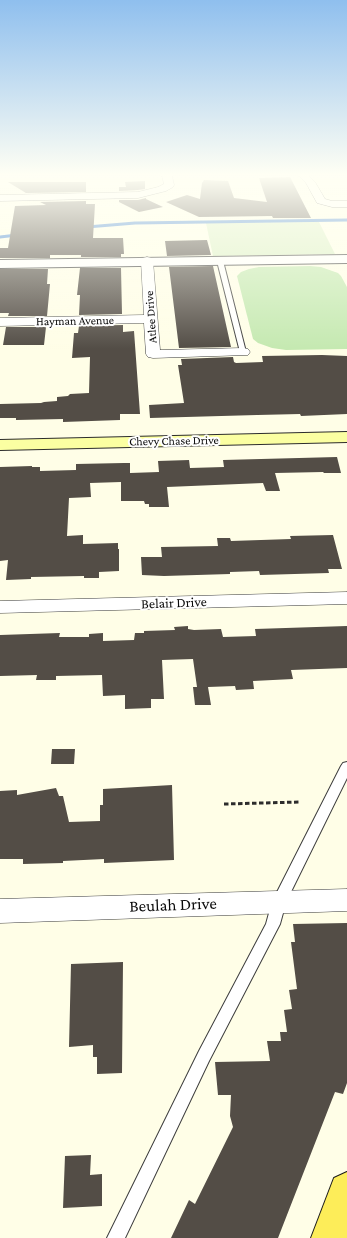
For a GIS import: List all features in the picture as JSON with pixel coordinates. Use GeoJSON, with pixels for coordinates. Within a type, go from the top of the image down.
{"type":"FeatureCollection","features":[{"type":"Feature","properties":{"kind":"main road","name":"Chevy Chase Drive"},"geometry":{"type":"LineString","coordinates":[[0,444],[347,437]]}},
{"type":"Feature","properties":{"kind":"main road"},"geometry":{"type":"LineString","coordinates":[[330,1238],[347,1190]]}},
{"type":"Feature","properties":{"kind":"street"},"geometry":{"type":"LineString","coordinates":[[0,264],[347,259]]}},
{"type":"Feature","properties":{"kind":"street","name":"Atlee Drive"},"geometry":{"type":"LineString","coordinates":[[147,262],[153,354],[243,352]]}},
{"type":"Feature","properties":{"kind":"street","name":"Hayman Avenue"},"geometry":{"type":"LineString","coordinates":[[0,322],[150,319]]}},
{"type":"Feature","properties":{"kind":"street","name":"Belair Drive"},"geometry":{"type":"LineString","coordinates":[[0,607],[347,598]]}},
{"type":"Feature","properties":{"kind":"street","name":"Beulah Drive"},"geometry":{"type":"LineString","coordinates":[[0,911],[347,900]]}},
{"type":"Feature","properties":{"kind":"lane"},"geometry":{"type":"LineString","coordinates":[[220,261],[243,352]]}},
{"type":"Feature","properties":{"kind":"lane"},"geometry":{"type":"LineString","coordinates":[[116,1238],[190,1084],[273,924],[279,902],[347,766]]}},
{"type":"Feature","properties":{"kind":"path"},"geometry":{"type":"LineString","coordinates":[[224,804],[301,802]]}},
{"type":"Feature","properties":{"kind":"green space"},"geometry":{"type":"Polygon","coordinates":[[[208,234],[325,234],[335,254],[213,256],[208,234]]]}},
{"type":"Feature","properties":{"kind":"green space"},"geometry":{"type":"Polygon","coordinates":[[[259,267],[321,267],[338,273],[347,287],[347,349],[286,350],[272,348],[258,343],[253,339],[237,276],[241,272],[259,267]]]}},
{"type":"Feature","properties":{"kind":"building"},"geometry":{"type":"Polygon","coordinates":[[[10,234],[93,234],[93,238],[123,238],[124,254],[121,254],[121,257],[50,255],[50,258],[0,258],[0,248],[8,248],[10,234]]]}},
{"type":"Feature","properties":{"kind":"building"},"geometry":{"type":"Polygon","coordinates":[[[207,240],[211,255],[167,256],[165,241],[207,240]]]}},
{"type":"Feature","properties":{"kind":"building"},"geometry":{"type":"Polygon","coordinates":[[[213,266],[231,347],[179,348],[169,267],[213,266]]]}},
{"type":"Feature","properties":{"kind":"building"},"geometry":{"type":"Polygon","coordinates":[[[80,268],[121,268],[122,314],[79,315],[80,295],[77,295],[80,268]]]}},
{"type":"Feature","properties":{"kind":"building"},"geometry":{"type":"Polygon","coordinates":[[[0,269],[48,269],[47,284],[50,284],[47,316],[8,316],[9,313],[0,313],[0,269]]]}},
{"type":"Feature","properties":{"kind":"building"},"geometry":{"type":"Polygon","coordinates":[[[123,325],[123,332],[134,331],[140,414],[120,414],[120,420],[63,422],[63,419],[16,420],[16,418],[0,418],[0,404],[41,403],[57,401],[57,397],[68,396],[70,394],[89,393],[90,357],[72,358],[74,333],[78,333],[79,326],[123,325]]]}},
{"type":"Feature","properties":{"kind":"building"},"geometry":{"type":"Polygon","coordinates":[[[6,327],[46,327],[44,345],[3,345],[6,327]]]}},
{"type":"Feature","properties":{"kind":"building"},"geometry":{"type":"Polygon","coordinates":[[[262,356],[347,356],[347,414],[150,418],[149,405],[184,403],[178,365],[182,365],[181,359],[233,357],[234,362],[236,363],[263,362],[262,356]]]}},
{"type":"Feature","properties":{"kind":"building"},"geometry":{"type":"Polygon","coordinates":[[[337,457],[341,473],[275,473],[280,491],[266,491],[263,483],[167,487],[169,507],[149,507],[149,504],[145,504],[144,501],[121,501],[121,482],[90,483],[91,497],[69,498],[67,536],[83,535],[83,544],[118,543],[119,571],[99,572],[99,578],[84,578],[84,576],[31,577],[31,579],[6,580],[8,560],[0,561],[0,467],[32,466],[40,467],[40,471],[76,470],[76,464],[130,463],[130,473],[159,472],[158,461],[189,460],[190,468],[224,467],[223,460],[337,457]]]}},
{"type":"Feature","properties":{"kind":"building"},"geometry":{"type":"Polygon","coordinates":[[[333,535],[342,569],[328,569],[329,573],[260,575],[259,571],[230,572],[230,574],[164,576],[142,575],[141,557],[162,557],[161,547],[218,546],[217,538],[230,538],[231,541],[291,539],[290,536],[333,535]]]}},
{"type":"Feature","properties":{"kind":"building"},"geometry":{"type":"Polygon","coordinates":[[[188,626],[188,629],[194,630],[221,629],[223,637],[256,636],[255,629],[347,626],[347,668],[291,670],[293,679],[253,681],[254,689],[236,690],[235,686],[208,687],[211,705],[195,705],[193,687],[197,687],[193,659],[162,660],[164,699],[151,699],[151,708],[125,709],[125,695],[103,696],[102,675],[56,676],[56,680],[36,680],[37,675],[0,676],[0,635],[60,633],[59,637],[89,637],[89,634],[103,633],[103,641],[134,640],[135,633],[144,633],[144,631],[175,630],[174,627],[188,626]]]}},
{"type":"Feature","properties":{"kind":"building"},"geometry":{"type":"Polygon","coordinates":[[[52,749],[75,749],[74,764],[51,764],[52,749]]]}},
{"type":"Feature","properties":{"kind":"building"},"geometry":{"type":"Polygon","coordinates":[[[172,785],[174,860],[104,863],[104,859],[63,861],[63,863],[23,864],[23,859],[0,859],[0,791],[17,790],[17,795],[56,788],[59,796],[63,796],[69,822],[100,821],[100,805],[103,805],[103,789],[172,785]]]}},
{"type":"Feature","properties":{"kind":"building"},"geometry":{"type":"Polygon","coordinates":[[[347,923],[347,1083],[343,1094],[335,1092],[278,1238],[171,1238],[189,1200],[195,1204],[233,1127],[230,1116],[231,1095],[218,1095],[215,1062],[270,1061],[267,1041],[281,1041],[280,1032],[287,1032],[284,1010],[292,1009],[289,990],[297,989],[291,942],[295,942],[293,924],[347,923]]]}},
{"type":"Feature","properties":{"kind":"building"},"geometry":{"type":"Polygon","coordinates":[[[123,962],[122,1073],[97,1074],[97,1057],[93,1057],[93,1045],[69,1047],[71,964],[123,962]]]}},
{"type":"Feature","properties":{"kind":"building"},"geometry":{"type":"Polygon","coordinates":[[[91,1155],[90,1175],[102,1174],[102,1206],[63,1208],[65,1156],[91,1155]]]}},
{"type":"Feature","properties":{"kind":"waterway"},"geometry":{"type":"LineString","coordinates":[[0,237],[17,235]]}}]}
